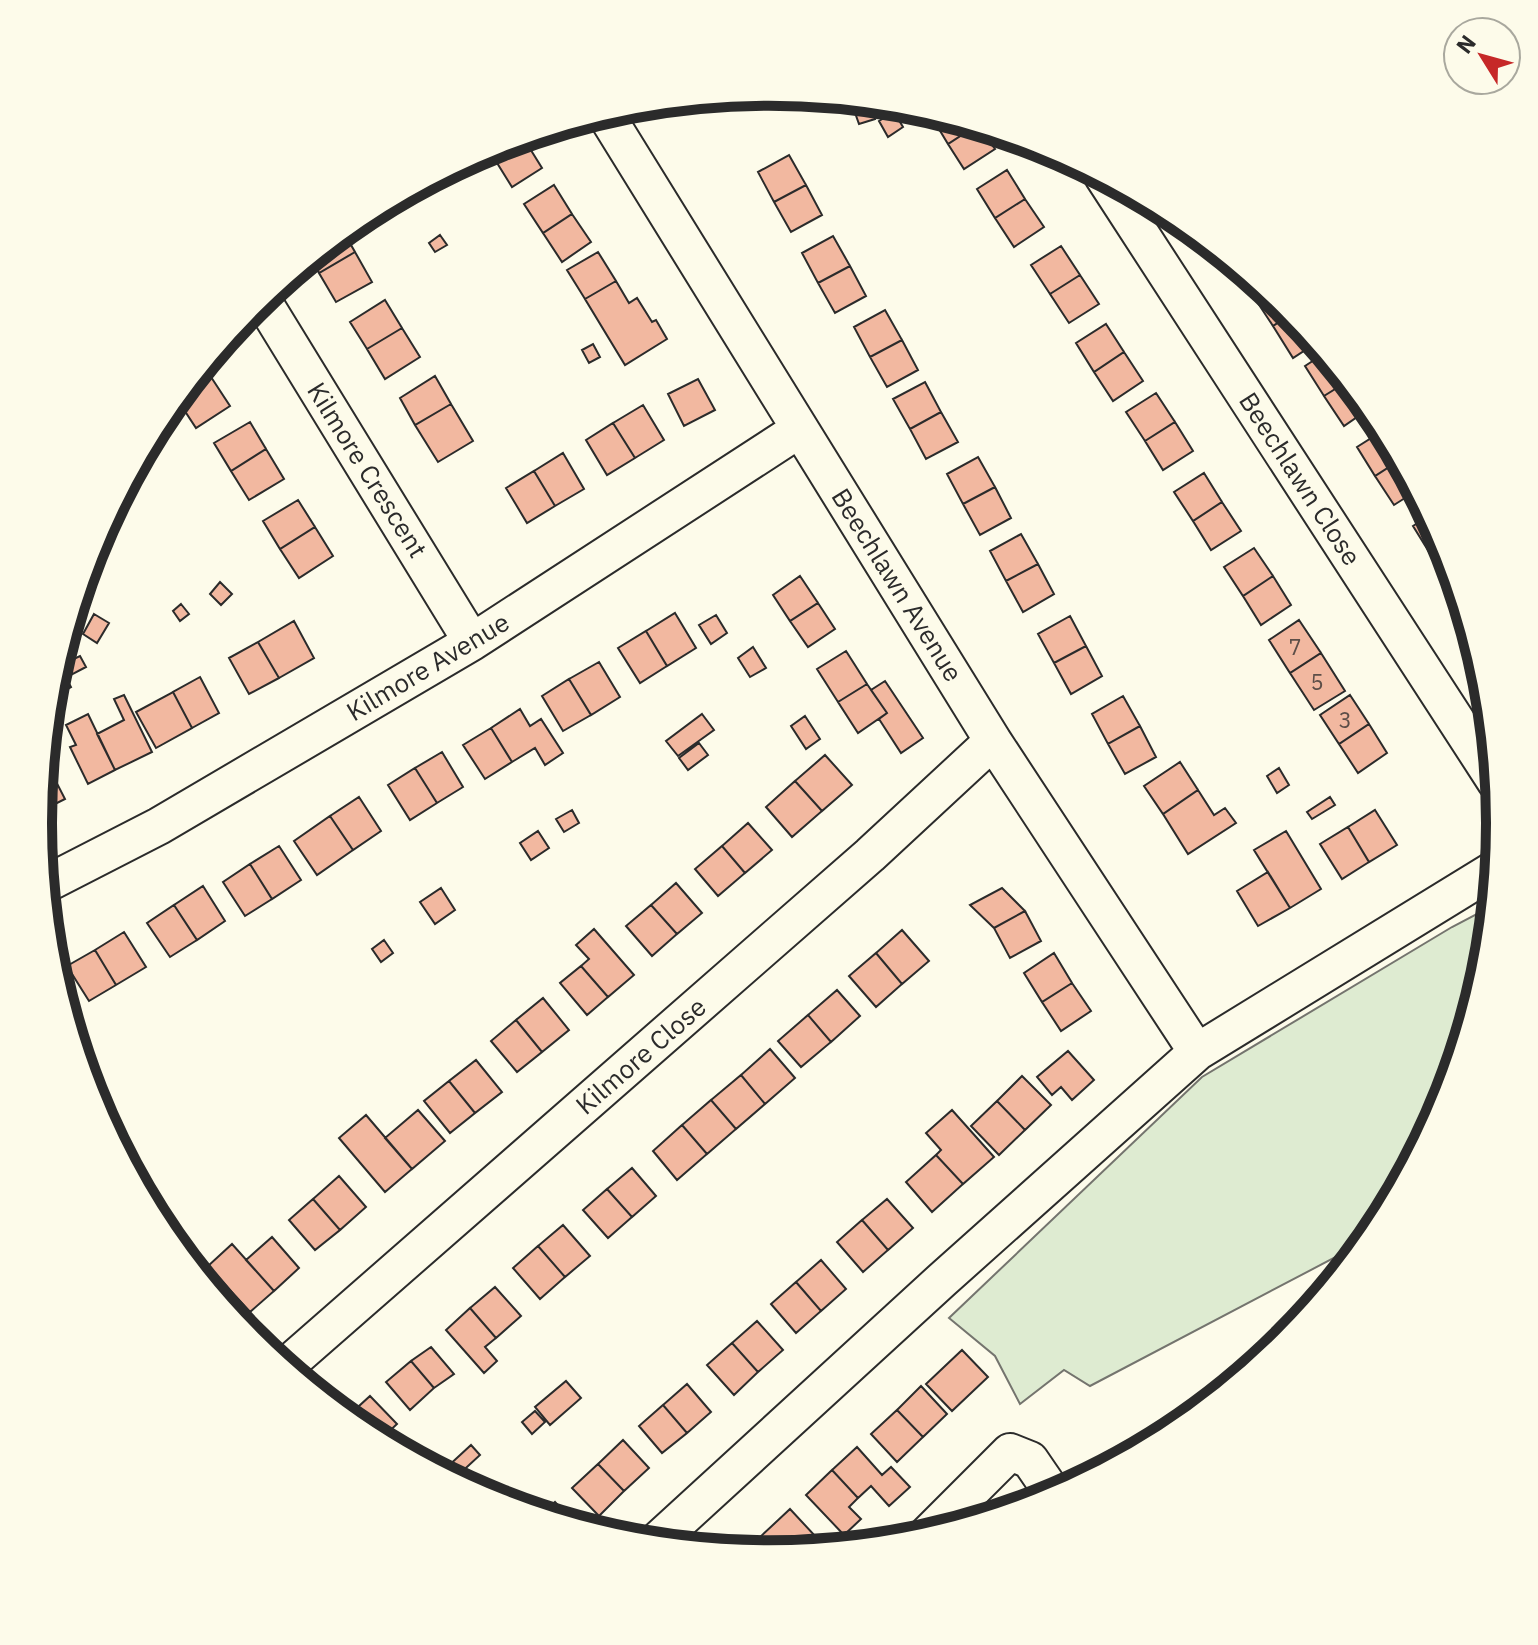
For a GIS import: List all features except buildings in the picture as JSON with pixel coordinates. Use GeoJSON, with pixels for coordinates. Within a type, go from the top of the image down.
{"type":"FeatureCollection","features":[{"type":"Feature","properties":{"kind":"street","name":"Beechlawn Avenue"},"geometry":{"type":"LineString","coordinates":[[611,123],[993,741],[1197,1052]]}},
{"type":"Feature","properties":{"kind":"street","name":"Beechlawn Close"},"geometry":{"type":"LineString","coordinates":[[1115,195],[1483,762]]}},
{"type":"Feature","properties":{"kind":"street","name":"Kilmore Crescent"},"geometry":{"type":"LineString","coordinates":[[268,310],[472,642]]}},
{"type":"Feature","properties":{"kind":"street","name":"Kilmore Avenue"},"geometry":{"type":"LineString","coordinates":[[55,879],[159,826],[472,642],[800,429]]}},
{"type":"Feature","properties":{"kind":"street","name":"Kilmore Close"},"geometry":{"type":"LineString","coordinates":[[293,1360],[870,855],[993,741]]}},
{"type":"Feature","properties":{"kind":"street"},"geometry":{"type":"LineString","coordinates":[[667,1532],[1197,1052],[1483,876]]}},
{"type":"Feature","properties":{"kind":"street"},"geometry":{"type":"LineString","coordinates":[[944,1518],[1010,1452],[1030,1460],[1046,1484]]}},
{"type":"Feature","properties":{"kind":"green space"},"geometry":{"type":"Polygon","coordinates":[[[1480,912],[1462,1008],[1448,1053],[1412,1140],[1390,1181],[1342,1254],[1090,1386],[1064,1370],[1020,1404],[995,1356],[949,1318],[1202,1077],[1480,912]]]}}]}
